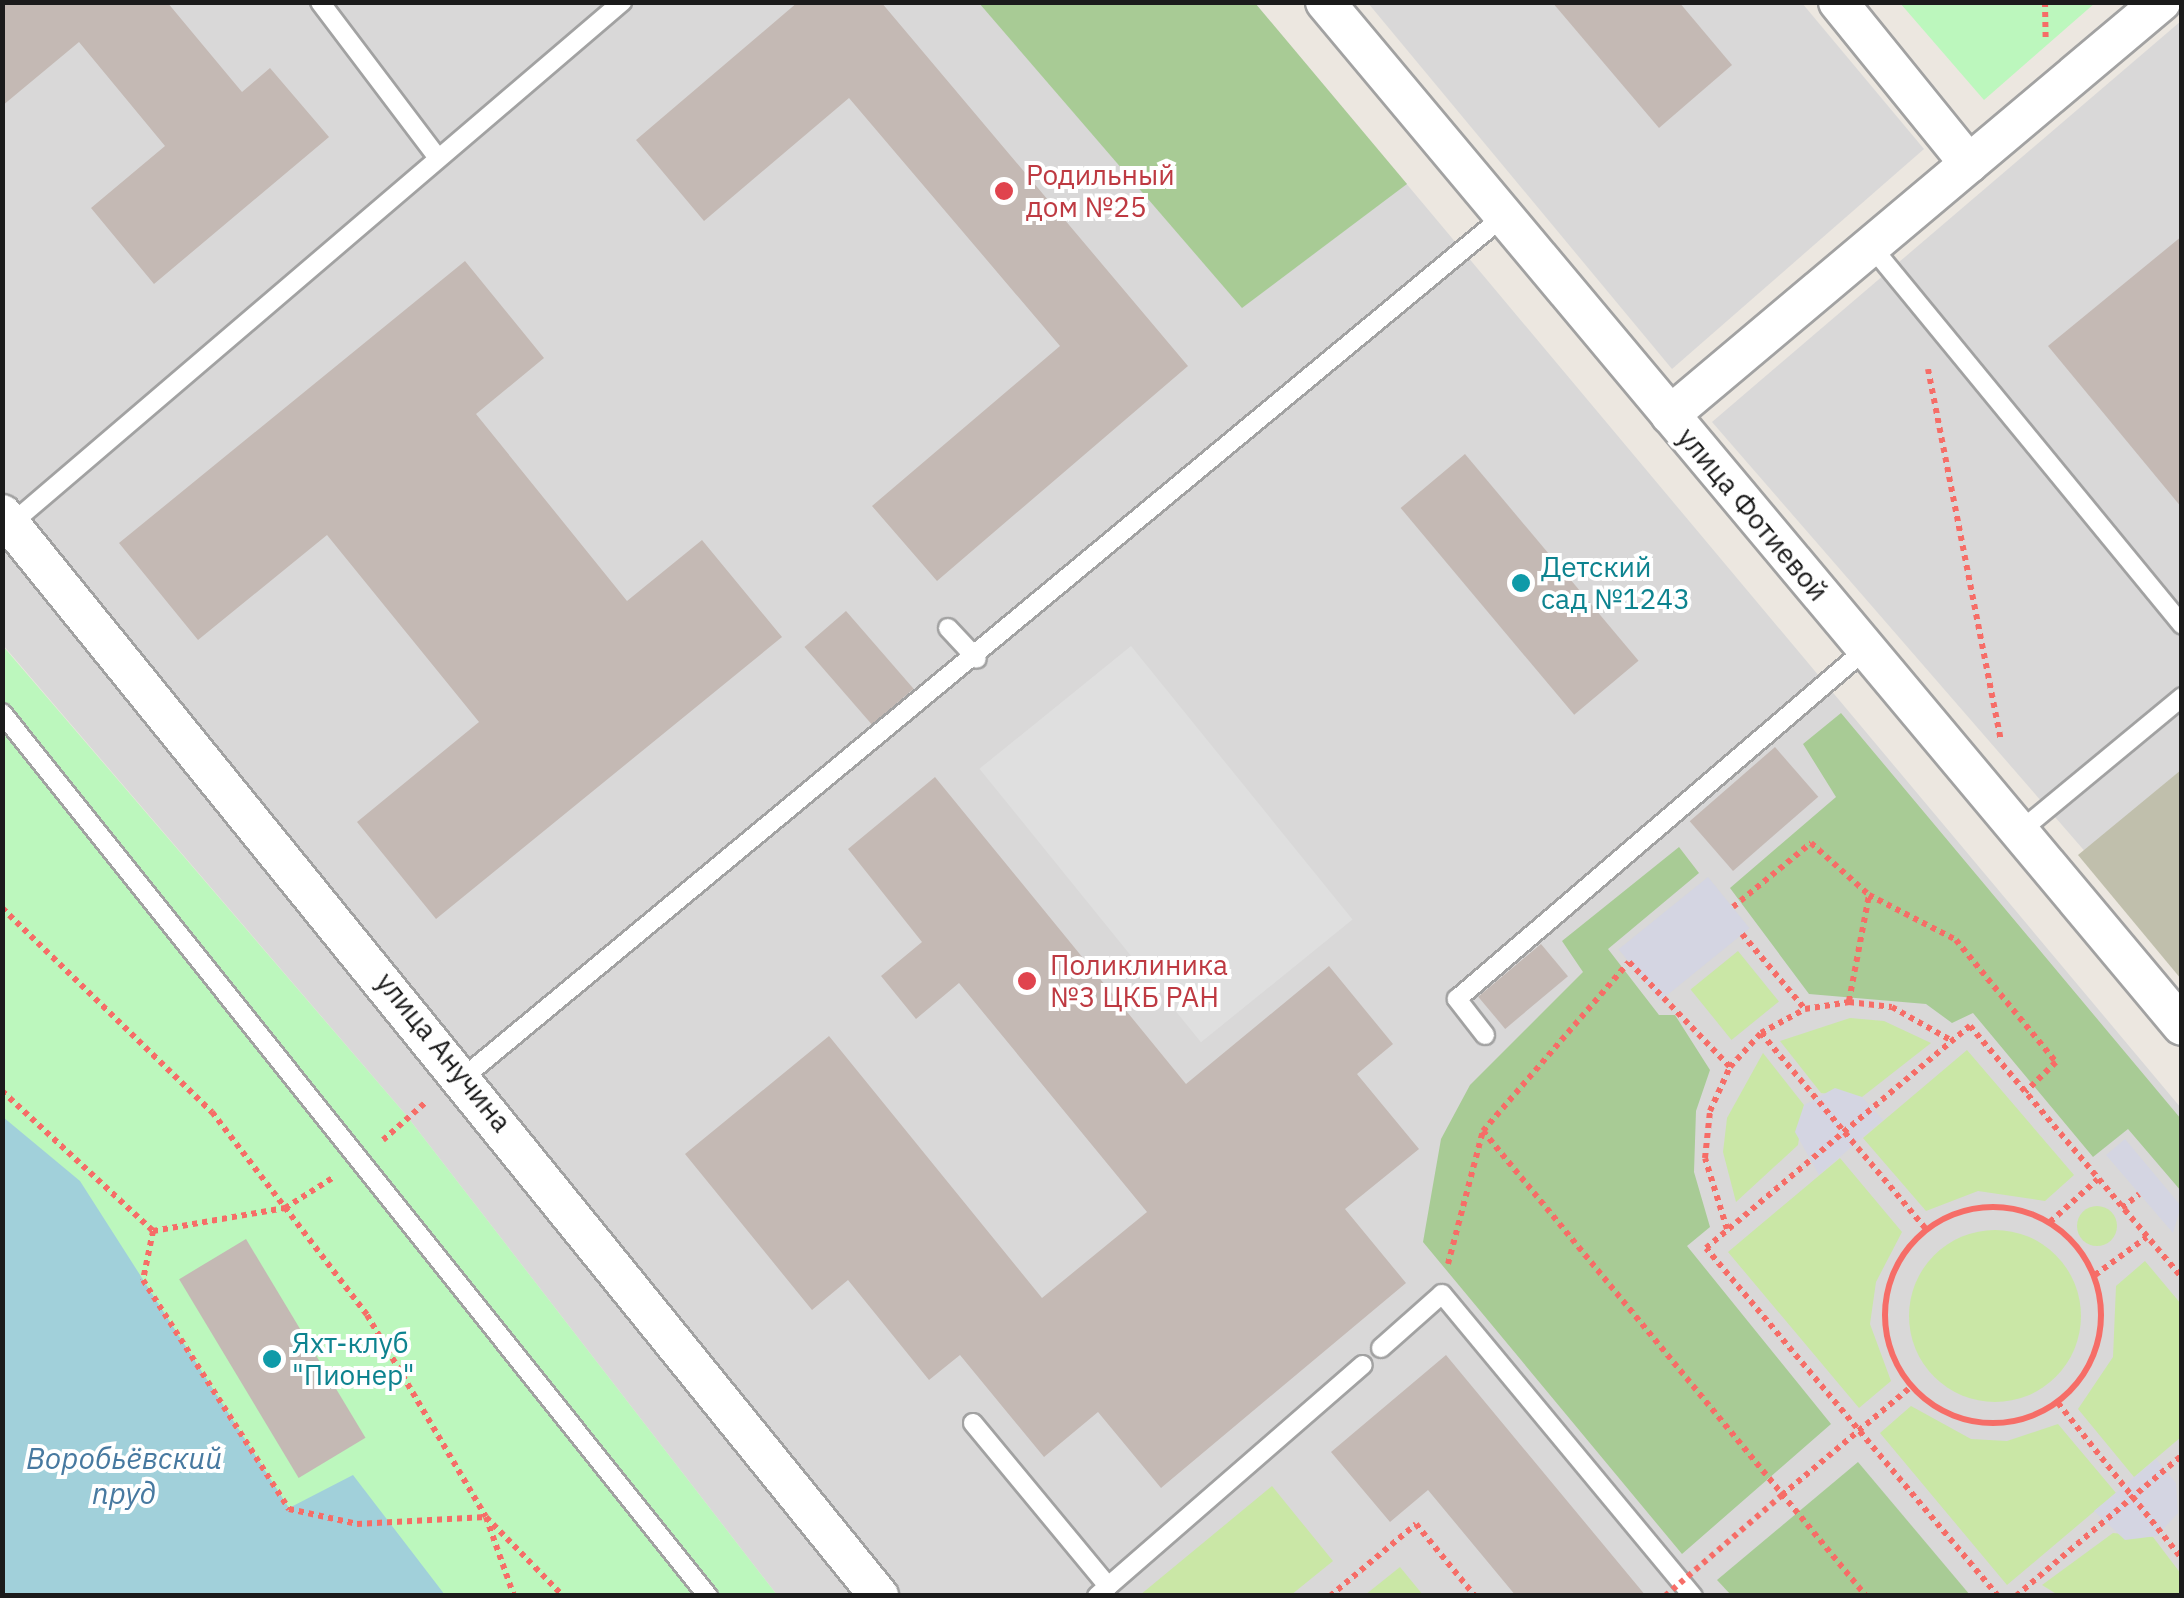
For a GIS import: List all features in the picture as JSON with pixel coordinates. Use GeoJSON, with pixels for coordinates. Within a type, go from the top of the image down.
{"type":"FeatureCollection","features":[{"type":"Feature","properties":{"kind":"street","name":"улица Фотиевой"},"geometry":{"type":"LineString","coordinates":[[1325,2],[2182,1026]]}},
{"type":"Feature","properties":{"kind":"street"},"geometry":{"type":"LineString","coordinates":[[1838,2],[1969,164]]}},
{"type":"Feature","properties":{"kind":"street"},"geometry":{"type":"LineString","coordinates":[[1670,415],[2161,2]]}},
{"type":"Feature","properties":{"kind":"street","name":"улица Анучина"},"geometry":{"type":"LineString","coordinates":[[7,519],[464,1076],[879,1596]]}},
{"type":"Feature","properties":{"kind":"lane"},"geometry":{"type":"LineString","coordinates":[[320,2],[438,158]]}},
{"type":"Feature","properties":{"kind":"lane"},"geometry":{"type":"LineString","coordinates":[[7,519],[622,2]]}},
{"type":"Feature","properties":{"kind":"lane"},"geometry":{"type":"LineString","coordinates":[[464,1076],[976,659],[1504,216]]}},
{"type":"Feature","properties":{"kind":"lane"},"geometry":{"type":"LineString","coordinates":[[1871,246],[2182,624]]}},
{"type":"Feature","properties":{"kind":"lane"},"geometry":{"type":"LineString","coordinates":[[948,628],[976,659]]}},
{"type":"Feature","properties":{"kind":"lane"},"geometry":{"type":"LineString","coordinates":[[1485,1035],[1457,999],[1866,649]]}},
{"type":"Feature","properties":{"kind":"lane"},"geometry":{"type":"LineString","coordinates":[[2019,832],[2182,697]]}},
{"type":"Feature","properties":{"kind":"lane"},"geometry":{"type":"LineString","coordinates":[[2,713],[366,1158],[708,1596]]}},
{"type":"Feature","properties":{"kind":"lane"},"geometry":{"type":"LineString","coordinates":[[1381,1348],[1442,1294],[1693,1596]]}},
{"type":"Feature","properties":{"kind":"lane"},"geometry":{"type":"LineString","coordinates":[[973,1422],[1102,1591],[1362,1365]]}},
{"type":"Feature","properties":{"kind":"path"},"geometry":{"type":"LineString","coordinates":[[1915,300],[2003,747]]}},
{"type":"Feature","properties":{"kind":"path"},"geometry":{"type":"LineString","coordinates":[[1733,908],[1811,843],[1869,895],[1956,940],[2056,1062],[2025,1092]]}},
{"type":"Feature","properties":{"kind":"path"},"geometry":{"type":"LineString","coordinates":[[1848,1002],[1869,895]]}},
{"type":"Feature","properties":{"kind":"path"},"geometry":{"type":"LineString","coordinates":[[2,908],[212,1112],[366,1315],[486,1517],[514,1596]]}},
{"type":"Feature","properties":{"kind":"path"},"geometry":{"type":"LineString","coordinates":[[1742,934],[1805,1010]]}},
{"type":"Feature","properties":{"kind":"path"},"geometry":{"type":"LineString","coordinates":[[1442,1294],[1483,1131],[1629,962],[1730,1067]]}},
{"type":"Feature","properties":{"kind":"path"},"geometry":{"type":"LineString","coordinates":[[1728,1230],[1705,1158],[1710,1111],[1730,1067],[1762,1034],[1805,1010],[1848,1002],[1892,1007],[1952,1041]]}},
{"type":"Feature","properties":{"kind":"path"},"geometry":{"type":"LineString","coordinates":[[1998,1596],[1706,1248],[1970,1026],[2182,1278]]}},
{"type":"Feature","properties":{"kind":"path"},"geometry":{"type":"LineString","coordinates":[[1762,1034],[1926,1229]]}},
{"type":"Feature","properties":{"kind":"path"},"geometry":{"type":"LineString","coordinates":[[153,1231],[285,1208],[366,1158],[464,1076]]}},
{"type":"Feature","properties":{"kind":"path"},"geometry":{"type":"LineString","coordinates":[[2,1091],[153,1231]]}},
{"type":"Feature","properties":{"kind":"path"},"geometry":{"type":"LineString","coordinates":[[1483,1131],[1866,1596]]}},
{"type":"Feature","properties":{"kind":"path"},"geometry":{"type":"LineString","coordinates":[[2050,1222],[2098,1179]]}},
{"type":"Feature","properties":{"kind":"path"},"geometry":{"type":"LineString","coordinates":[[2122,1208],[2140,1194]]}},
{"type":"Feature","properties":{"kind":"path"},"geometry":{"type":"LineString","coordinates":[[1981,1207],[2050,1222],[2095,1276],[2098,1346],[2058,1404],[1990,1424],[1954,1417],[1912,1386],[1887,1338],[1885,1301],[1896,1266],[1926,1229],[1981,1207]]}},
{"type":"Feature","properties":{"kind":"path"},"geometry":{"type":"LineString","coordinates":[[153,1231],[143,1280],[289,1509],[357,1524],[486,1517],[563,1596]]}},
{"type":"Feature","properties":{"kind":"path"},"geometry":{"type":"LineString","coordinates":[[2095,1276],[2147,1237]]}},
{"type":"Feature","properties":{"kind":"path"},"geometry":{"type":"LineString","coordinates":[[1665,1596],[1912,1386]]}},
{"type":"Feature","properties":{"kind":"path"},"geometry":{"type":"LineString","coordinates":[[2058,1404],[2182,1559]]}},
{"type":"Feature","properties":{"kind":"path"},"geometry":{"type":"LineString","coordinates":[[2016,1596],[2182,1456]]}},
{"type":"Feature","properties":{"kind":"path"},"geometry":{"type":"LineString","coordinates":[[1330,1596],[1416,1524],[1476,1596]]}},
{"type":"Feature","properties":{"kind":"path"},"geometry":{"type":"LineString","coordinates":[[2026,1588],[2036,1596]]}},
{"type":"Feature","properties":{"kind":"shaded area"},"geometry":{"type":"Polygon","coordinates":[[[2,3],[1255,3],[2181,1108],[2181,1595],[777,1595],[406,1115],[3,645],[2,3]]]}},
{"type":"Feature","properties":{"kind":"shaded area"},"geometry":{"type":"Polygon","coordinates":[[[1368,3],[1802,3],[1924,149],[1672,369],[1368,3]]]}},
{"type":"Feature","properties":{"kind":"shaded area"},"geometry":{"type":"Polygon","coordinates":[[[2181,21],[2181,962],[1712,422],[2181,21]]]}},
{"type":"Feature","properties":{"kind":"shaded area"},"geometry":{"type":"Polygon","coordinates":[[[1131,646],[1353,920],[1201,1042],[979,769],[1131,646]]]}},
{"type":"Feature","properties":{"kind":"shaded area"},"geometry":{"type":"Polygon","coordinates":[[[2181,770],[2181,979],[2078,855],[2181,770]]]}},
{"type":"Feature","properties":{"kind":"shaded area"},"geometry":{"type":"Polygon","coordinates":[[[1708,877],[1750,928],[1660,1001],[1619,949],[1708,877]]]}},
{"type":"Feature","properties":{"kind":"shaded area"},"geometry":{"type":"Polygon","coordinates":[[[1835,1088],[1862,1097],[1883,1120],[1819,1175],[1795,1132],[1804,1105],[1835,1088]]]}},
{"type":"Feature","properties":{"kind":"shaded area"},"geometry":{"type":"Polygon","coordinates":[[[2125,1139],[2181,1206],[2173,1233],[2106,1155],[2125,1139]]]}},
{"type":"Feature","properties":{"kind":"shaded area"},"geometry":{"type":"Polygon","coordinates":[[[2156,1459],[2176,1483],[2178,1513],[2157,1536],[2125,1540],[2094,1511],[2156,1459]]]}},
{"type":"Feature","properties":{"kind":"green space"},"geometry":{"type":"Polygon","coordinates":[[[979,3],[1255,3],[1407,184],[1242,308],[979,3]]]}},
{"type":"Feature","properties":{"kind":"green space"},"geometry":{"type":"Polygon","coordinates":[[[1900,3],[2095,3],[1984,100],[1900,3]]]}},
{"type":"Feature","properties":{"kind":"green space"},"geometry":{"type":"Polygon","coordinates":[[[2,645],[406,1115],[777,1595],[3,1595],[2,645]]]}},
{"type":"Feature","properties":{"kind":"green space"},"geometry":{"type":"Polygon","coordinates":[[[1841,713],[2181,1119],[2181,1191],[2128,1129],[2093,1157],[1973,1013],[1952,1023],[1926,1004],[1809,994],[1730,888],[1836,797],[1803,744],[1841,713]]]}},
{"type":"Feature","properties":{"kind":"green space"},"geometry":{"type":"Polygon","coordinates":[[[1679,847],[1699,873],[1608,949],[1659,1015],[1675,1015],[1710,1070],[1696,1111],[1694,1172],[1710,1227],[1687,1246],[1831,1424],[1682,1554],[1423,1242],[1441,1139],[1470,1085],[1583,972],[1562,941],[1679,847]]]}},
{"type":"Feature","properties":{"kind":"green space"},"geometry":{"type":"Polygon","coordinates":[[[1738,951],[1779,1002],[1731,1040],[1691,989],[1738,951]]]}},
{"type":"Feature","properties":{"kind":"green space"},"geometry":{"type":"Polygon","coordinates":[[[1850,1018],[1884,1021],[1931,1043],[1862,1097],[1821,1093],[1780,1041],[1850,1018]]]}},
{"type":"Feature","properties":{"kind":"green space"},"geometry":{"type":"Polygon","coordinates":[[[1967,1050],[2074,1175],[2045,1201],[1978,1191],[1926,1211],[1863,1138],[1967,1050]]]}},
{"type":"Feature","properties":{"kind":"green space"},"geometry":{"type":"Polygon","coordinates":[[[1763,1053],[1804,1105],[1798,1145],[1736,1202],[1723,1152],[1727,1118],[1763,1053]]]}},
{"type":"Feature","properties":{"kind":"green space"},"geometry":{"type":"Polygon","coordinates":[[[1840,1158],[1902,1232],[1876,1282],[1870,1324],[1891,1381],[1859,1408],[1728,1252],[1840,1158]]]}},
{"type":"Feature","properties":{"kind":"green space"},"geometry":{"type":"Polygon","coordinates":[[[2097,1206],[2111,1212],[2117,1226],[2111,1240],[2097,1246],[2083,1240],[2077,1226],[2083,1212],[2097,1206]]]}},
{"type":"Feature","properties":{"kind":"green space"},"geometry":{"type":"Polygon","coordinates":[[[1995,1230],[2028,1237],[2056,1255],[2074,1283],[2081,1316],[2074,1349],[2056,1377],[2028,1395],[1995,1402],[1962,1395],[1934,1377],[1916,1349],[1909,1316],[1916,1283],[1934,1255],[1962,1237],[1995,1230]]]}},
{"type":"Feature","properties":{"kind":"green space"},"geometry":{"type":"Polygon","coordinates":[[[2145,1261],[2181,1304],[2181,1437],[2134,1477],[2078,1409],[2113,1357],[2116,1286],[2145,1261]]]}},
{"type":"Feature","properties":{"kind":"green space"},"geometry":{"type":"Polygon","coordinates":[[[1911,1406],[1971,1439],[2007,1441],[2058,1424],[2116,1493],[2007,1585],[1880,1433],[1911,1406]]]}},
{"type":"Feature","properties":{"kind":"green space"},"geometry":{"type":"Polygon","coordinates":[[[1858,1462],[1970,1595],[1731,1595],[1717,1580],[1858,1462]]]}},
{"type":"Feature","properties":{"kind":"green space"},"geometry":{"type":"Polygon","coordinates":[[[1272,1486],[1333,1561],[1291,1595],[1140,1595],[1272,1486]]]}},
{"type":"Feature","properties":{"kind":"green space"},"geometry":{"type":"Polygon","coordinates":[[[2113,1533],[2153,1537],[2181,1574],[2181,1595],[2058,1595],[2042,1585],[2113,1533]]]}},
{"type":"Feature","properties":{"kind":"green space"},"geometry":{"type":"Polygon","coordinates":[[[1400,1567],[1423,1595],[1365,1595],[1400,1567]]]}},
{"type":"Feature","properties":{"kind":"water","name":"Воробьёвский пруд"},"geometry":{"type":"Polygon","coordinates":[[[3,1117],[80,1181],[289,1508],[353,1475],[445,1595],[3,1595],[3,1117]]]}},
{"type":"Feature","properties":{"kind":"building"},"geometry":{"type":"Polygon","coordinates":[[[2,2],[167,2],[242,92],[270,68],[329,137],[154,284],[91,208],[165,146],[79,42],[2,106],[2,2]]]}},
{"type":"Feature","properties":{"kind":"building"},"geometry":{"type":"Polygon","coordinates":[[[798,2],[881,2],[1188,366],[937,581],[872,506],[1060,346],[849,98],[704,221],[636,140],[798,2]]]}},
{"type":"Feature","properties":{"kind":"building"},"geometry":{"type":"Polygon","coordinates":[[[1552,2],[1679,2],[1732,65],[1659,128],[1552,2]]]}},
{"type":"Feature","properties":{"kind":"building"},"geometry":{"type":"Polygon","coordinates":[[[2182,236],[2182,508],[2048,346],[2182,236]]]}},
{"type":"Feature","properties":{"kind":"building"},"geometry":{"type":"Polygon","coordinates":[[[465,261],[544,358],[476,414],[627,601],[702,540],[782,637],[436,919],[357,822],[479,722],[327,535],[198,640],[119,543],[465,261]]]}},
{"type":"Feature","properties":{"kind":"building","name":"Детский сад №1243"},"geometry":{"type":"Polygon","coordinates":[[[1465,454],[1639,661],[1574,715],[1401,508],[1465,454]]]}},
{"type":"Feature","properties":{"kind":"building"},"geometry":{"type":"Polygon","coordinates":[[[846,611],[914,689],[872,725],[804,647],[846,611]]]}},
{"type":"Feature","properties":{"kind":"building"},"geometry":{"type":"Polygon","coordinates":[[[1775,747],[1818,797],[1733,871],[1690,821],[1775,747]]]}},
{"type":"Feature","properties":{"kind":"building"},"geometry":{"type":"Polygon","coordinates":[[[935,777],[1186,1084],[1329,966],[1393,1044],[1357,1074],[1419,1149],[1345,1209],[1406,1283],[1161,1488],[1098,1412],[1044,1457],[960,1355],[929,1380],[848,1280],[812,1310],[685,1154],[829,1036],[1042,1298],[1147,1212],[959,983],[916,1019],[881,976],[922,942],[848,849],[935,777]]]}},
{"type":"Feature","properties":{"kind":"building"},"geometry":{"type":"Polygon","coordinates":[[[1541,944],[1568,976],[1505,1029],[1478,997],[1541,944]]]}},
{"type":"Feature","properties":{"kind":"building","name":"Яхт-клуб \"Пионер\""},"geometry":{"type":"Polygon","coordinates":[[[246,1239],[365,1438],[299,1478],[179,1279],[246,1239]]]}},
{"type":"Feature","properties":{"kind":"building"},"geometry":{"type":"Polygon","coordinates":[[[1446,1355],[1646,1596],[1516,1596],[1428,1490],[1390,1522],[1331,1452],[1446,1355]]]}},
{"type":"Feature","properties":{"kind":"place","name":"Родильный дом №25"},"geometry":{"type":"Point","coordinates":[1004,191]}},
{"type":"Feature","properties":{"kind":"place","name":"Детский сад №1243"},"geometry":{"type":"Point","coordinates":[1521,583]}},
{"type":"Feature","properties":{"kind":"place","name":"Поликлиника №3 ЦКБ РАН"},"geometry":{"type":"Point","coordinates":[1027,981]}},
{"type":"Feature","properties":{"kind":"place","name":"Яхт-клуб \"Пионер\""},"geometry":{"type":"Point","coordinates":[272,1359]}}]}
